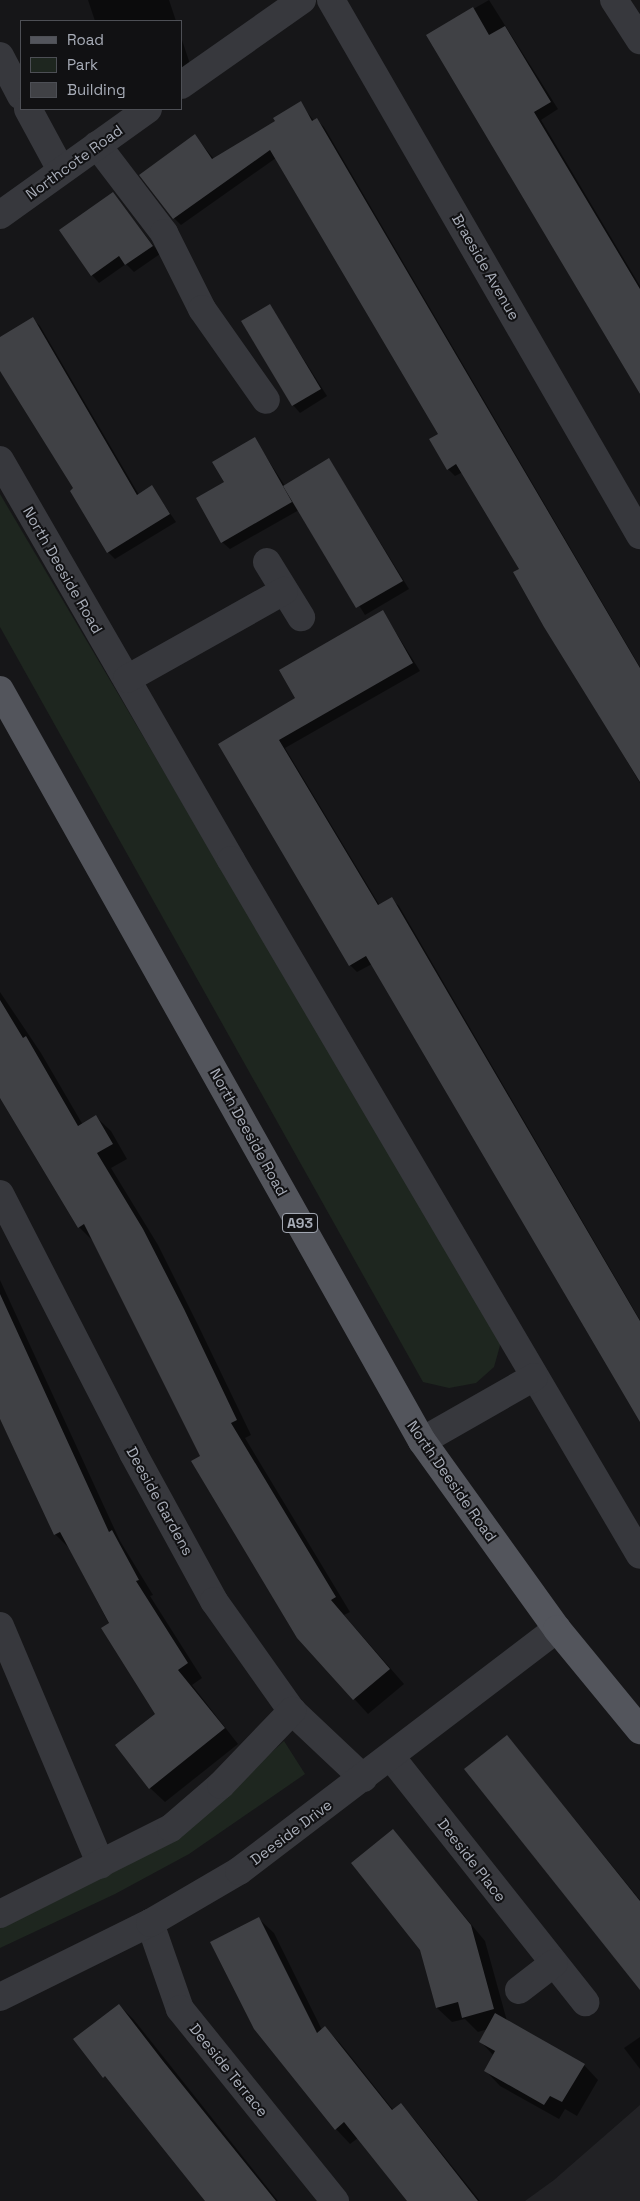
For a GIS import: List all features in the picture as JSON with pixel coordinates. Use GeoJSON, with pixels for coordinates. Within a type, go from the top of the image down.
{"type":"FeatureCollection","features":[{"type":"Feature","properties":{"kind":"main road","name":"North Deeside Road"},"geometry":{"type":"LineString","coordinates":[[0,690],[422,1441],[557,1629],[640,1730]]}},
{"type":"Feature","properties":{"kind":"street"},"geometry":{"type":"LineString","coordinates":[[182,85],[302,0]]}},
{"type":"Feature","properties":{"kind":"street","name":"Braeside Avenue"},"geometry":{"type":"LineString","coordinates":[[332,0],[640,535]]}},
{"type":"Feature","properties":{"kind":"street"},"geometry":{"type":"LineString","coordinates":[[614,0],[640,40]]}},
{"type":"Feature","properties":{"kind":"street"},"geometry":{"type":"LineString","coordinates":[[0,56],[20,94]]}},
{"type":"Feature","properties":{"kind":"street"},"geometry":{"type":"LineString","coordinates":[[29,110],[61,170]]}},
{"type":"Feature","properties":{"kind":"street","name":"Northcote Road"},"geometry":{"type":"LineString","coordinates":[[0,216],[61,170],[147,110]]}},
{"type":"Feature","properties":{"kind":"street"},"geometry":{"type":"LineString","coordinates":[[97,145],[164,234],[202,309],[266,400]]}},
{"type":"Feature","properties":{"kind":"street","name":"North Deeside Road"},"geometry":{"type":"LineString","coordinates":[[0,460],[534,1377],[640,1555]]}},
{"type":"Feature","properties":{"kind":"street"},"geometry":{"type":"LineString","coordinates":[[267,562],[301,617]]}},
{"type":"Feature","properties":{"kind":"street"},"geometry":{"type":"LineString","coordinates":[[127,679],[284,591]]}},
{"type":"Feature","properties":{"kind":"street","name":"Deeside Gardens"},"geometry":{"type":"LineString","coordinates":[[0,1194],[133,1454],[214,1601],[292,1712],[363,1778]]}},
{"type":"Feature","properties":{"kind":"street"},"geometry":{"type":"LineString","coordinates":[[422,1441],[534,1377]]}},
{"type":"Feature","properties":{"kind":"street"},"geometry":{"type":"LineString","coordinates":[[0,1626],[101,1865]]}},
{"type":"Feature","properties":{"kind":"street","name":"Deeside Drive"},"geometry":{"type":"LineString","coordinates":[[0,1997],[150,1923],[240,1871],[391,1758],[557,1629]]}},
{"type":"Feature","properties":{"kind":"street"},"geometry":{"type":"LineString","coordinates":[[0,1914],[101,1865],[171,1828],[221,1785],[292,1712]]}},
{"type":"Feature","properties":{"kind":"street","name":"Deeside Place"},"geometry":{"type":"LineString","coordinates":[[391,1758],[585,2002]]}},
{"type":"Feature","properties":{"kind":"street","name":"Deeside Terrace"},"geometry":{"type":"LineString","coordinates":[[150,1923],[180,2008],[335,2201]]}},
{"type":"Feature","properties":{"kind":"street"},"geometry":{"type":"LineString","coordinates":[[519,1990],[554,1963]]}},
{"type":"Feature","properties":{"kind":"shaded area"},"geometry":{"type":"Polygon","coordinates":[[[640,2105],[640,2201],[525,2201],[554,2180],[640,2105]]]}},
{"type":"Feature","properties":{"kind":"green space"},"geometry":{"type":"Polygon","coordinates":[[[0,494],[501,1342],[494,1367],[476,1383],[449,1388],[423,1382],[0,627],[0,494]]]}},
{"type":"Feature","properties":{"kind":"green space"},"geometry":{"type":"Polygon","coordinates":[[[284,1741],[305,1774],[189,1854],[115,1894],[0,1948],[0,1926],[177,1839],[284,1741]]]}},
{"type":"Feature","properties":{"kind":"building"},"geometry":{"type":"Polygon","coordinates":[[[473,7],[489,35],[505,26],[551,102],[534,112],[640,289],[640,394],[426,35],[473,7]]]}},
{"type":"Feature","properties":{"kind":"building"},"geometry":{"type":"Polygon","coordinates":[[[301,101],[312,121],[317,118],[640,668],[640,782],[544,627],[513,572],[519,569],[456,464],[447,470],[429,439],[438,434],[270,150],[173,219],[139,175],[195,134],[212,159],[275,121],[273,118],[301,101]]]}},
{"type":"Feature","properties":{"kind":"building"},"geometry":{"type":"Polygon","coordinates":[[[113,192],[153,246],[125,265],[119,256],[91,276],[59,230],[113,192]]]}},
{"type":"Feature","properties":{"kind":"building"},"geometry":{"type":"Polygon","coordinates":[[[270,304],[321,389],[292,406],[241,321],[270,304]]]}},
{"type":"Feature","properties":{"kind":"building"},"geometry":{"type":"Polygon","coordinates":[[[33,317],[137,495],[152,485],[170,514],[107,553],[70,491],[73,488],[0,371],[0,337],[33,317]]]}},
{"type":"Feature","properties":{"kind":"building"},"geometry":{"type":"Polygon","coordinates":[[[255,437],[292,502],[221,543],[196,498],[224,482],[212,462],[255,437]]]}},
{"type":"Feature","properties":{"kind":"building"},"geometry":{"type":"Polygon","coordinates":[[[329,458],[403,581],[356,608],[283,486],[329,458]]]}},
{"type":"Feature","properties":{"kind":"building"},"geometry":{"type":"Polygon","coordinates":[[[383,610],[413,663],[279,740],[378,905],[392,897],[640,1321],[640,1422],[366,956],[349,966],[218,744],[295,698],[279,670],[383,610]]]}},
{"type":"Feature","properties":{"kind":"building"},"geometry":{"type":"Polygon","coordinates":[[[0,1000],[23,1038],[26,1036],[78,1126],[96,1115],[113,1144],[97,1153],[143,1229],[184,1309],[237,1420],[231,1423],[336,1597],[331,1600],[390,1669],[353,1700],[297,1638],[191,1461],[200,1456],[84,1224],[78,1228],[0,1098],[0,1000]]]}},
{"type":"Feature","properties":{"kind":"building"},"geometry":{"type":"Polygon","coordinates":[[[0,1294],[109,1532],[112,1530],[139,1580],[136,1581],[188,1663],[178,1670],[225,1728],[149,1789],[115,1745],[155,1714],[101,1628],[109,1623],[60,1532],[54,1535],[0,1419],[0,1294]]]}},
{"type":"Feature","properties":{"kind":"building"},"geometry":{"type":"Polygon","coordinates":[[[507,1735],[640,1901],[640,1990],[464,1769],[507,1735]]]}},
{"type":"Feature","properties":{"kind":"building"},"geometry":{"type":"Polygon","coordinates":[[[393,1829],[471,1925],[494,2009],[462,2018],[458,2002],[436,2008],[420,1950],[351,1863],[393,1829]]]}},
{"type":"Feature","properties":{"kind":"building"},"geometry":{"type":"Polygon","coordinates":[[[259,1917],[317,2033],[325,2026],[392,2110],[401,2103],[478,2201],[407,2201],[344,2122],[335,2130],[254,2029],[210,1942],[259,1917]]]}},
{"type":"Feature","properties":{"kind":"building"},"geometry":{"type":"Polygon","coordinates":[[[119,2004],[276,2201],[205,2201],[105,2076],[103,2078],[73,2039],[119,2004]]]}},
{"type":"Feature","properties":{"kind":"building"},"geometry":{"type":"Polygon","coordinates":[[[495,2013],[585,2064],[562,2102],[550,2096],[544,2105],[484,2071],[495,2051],[479,2042],[495,2013]]]}}]}
